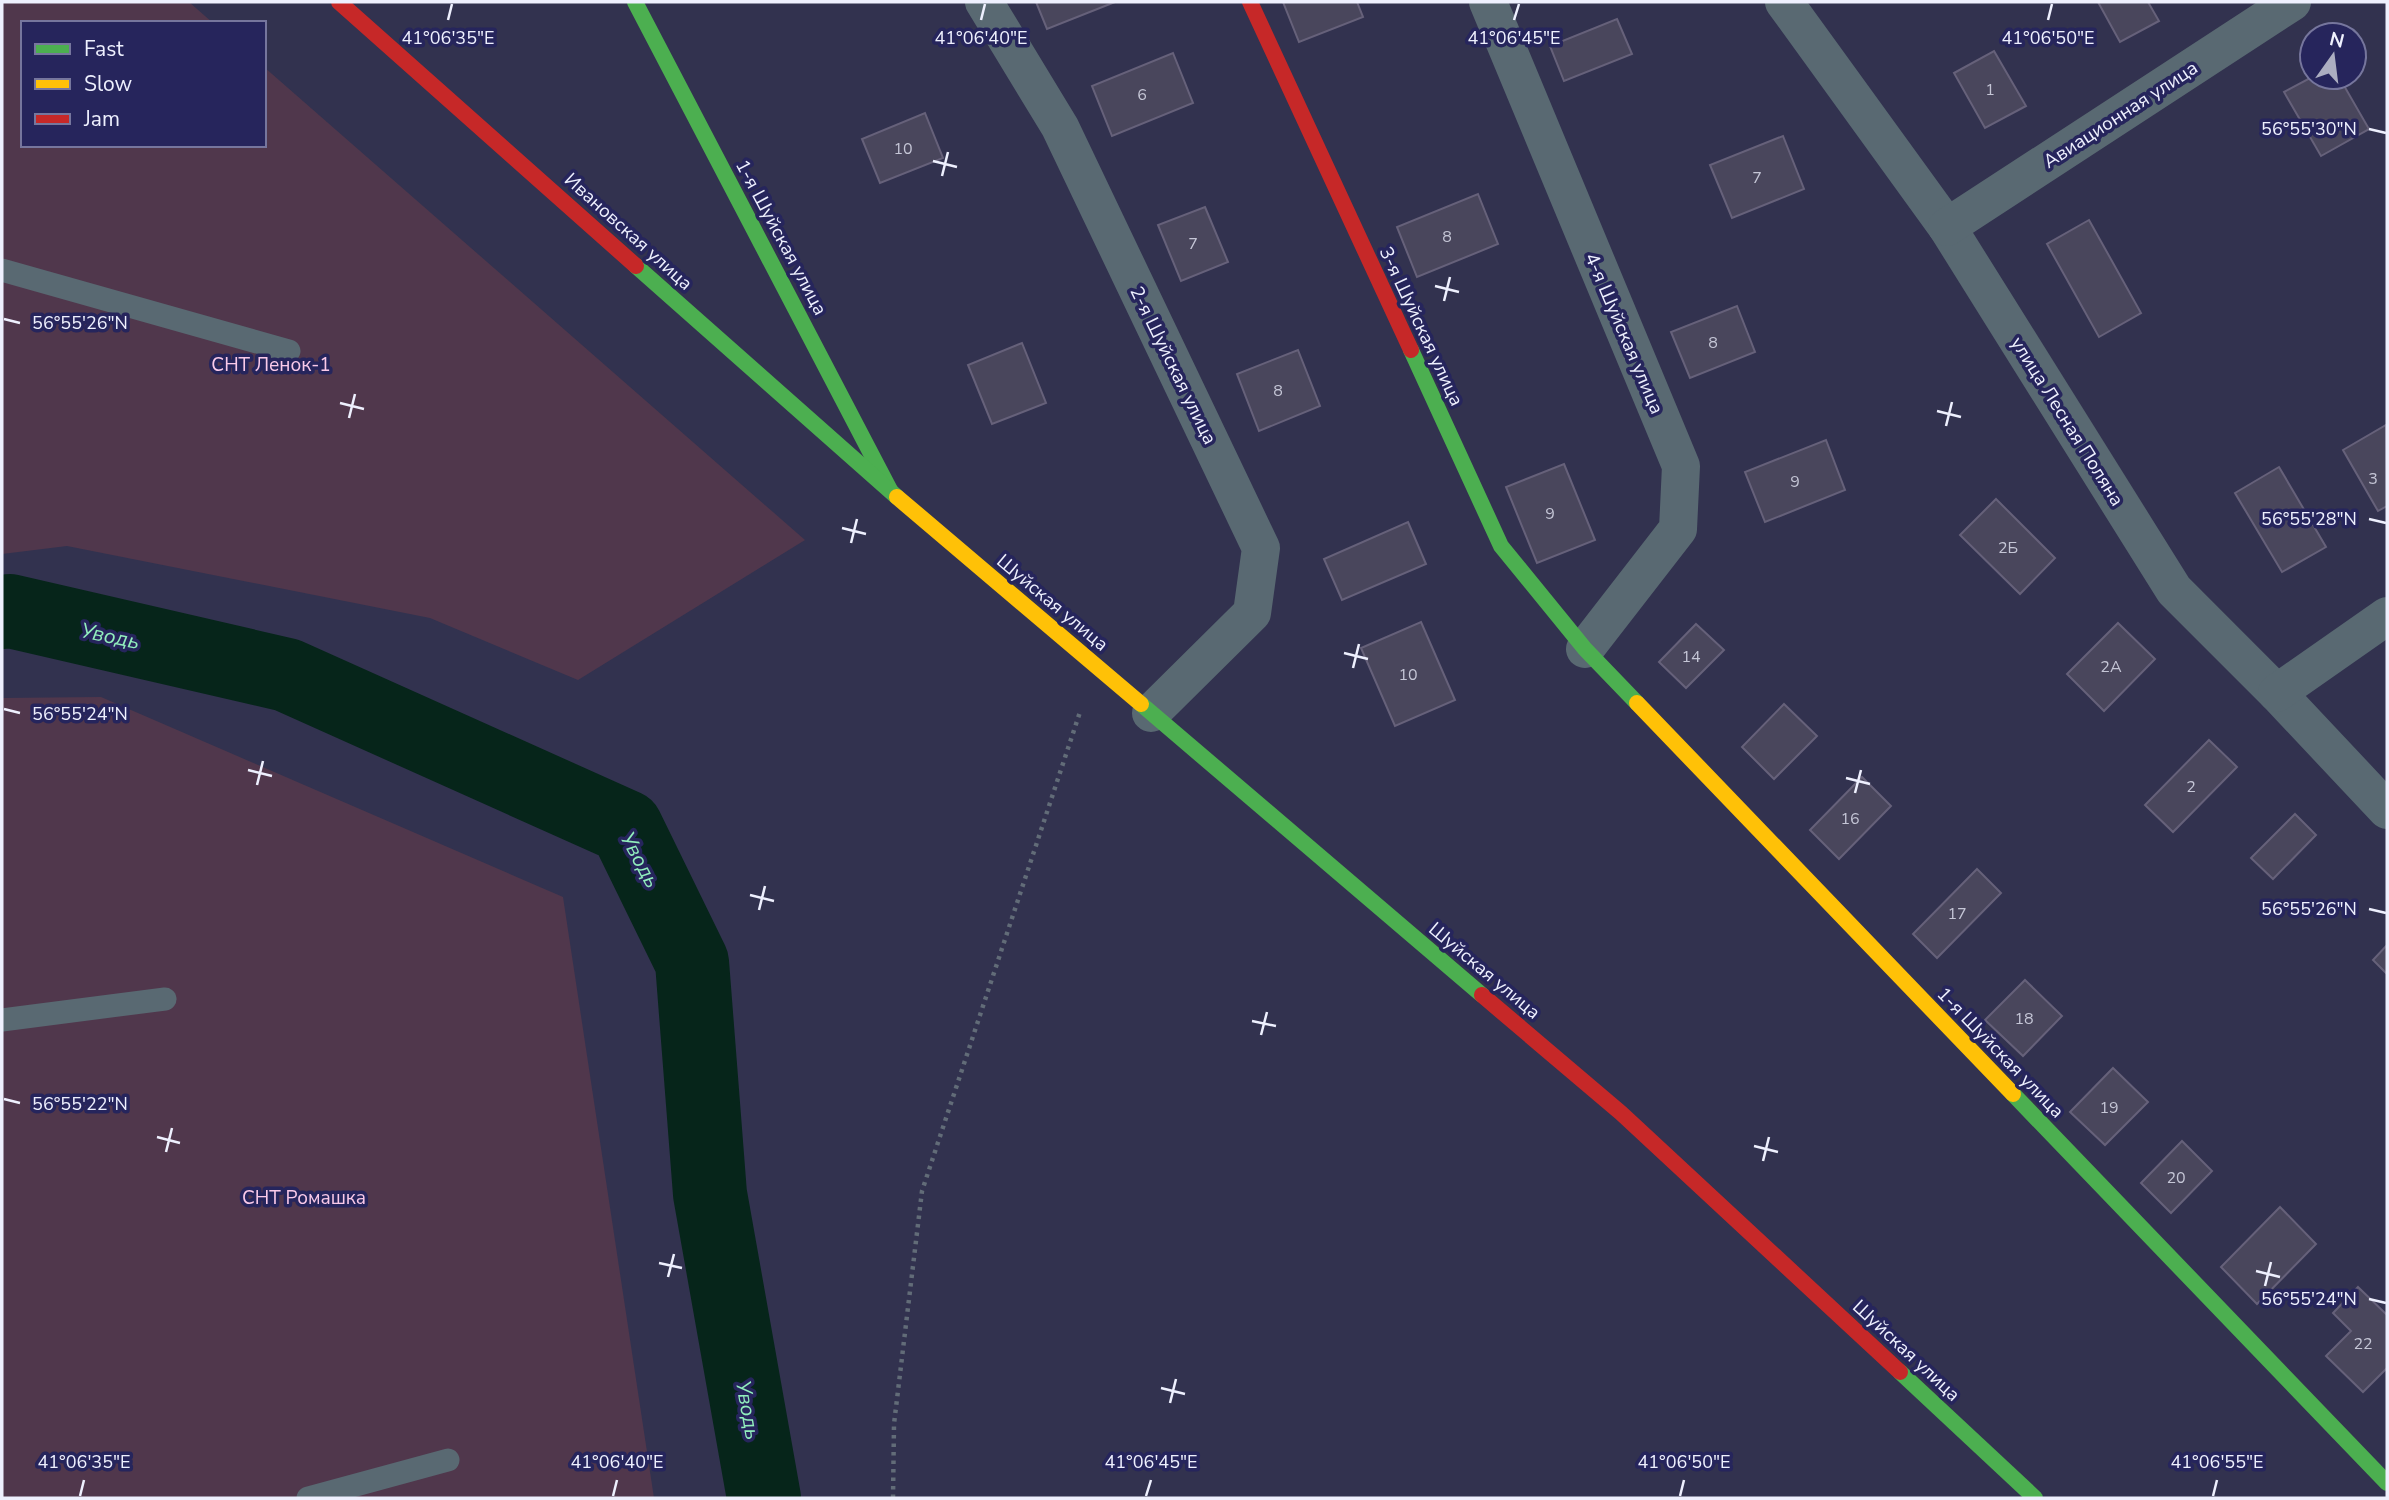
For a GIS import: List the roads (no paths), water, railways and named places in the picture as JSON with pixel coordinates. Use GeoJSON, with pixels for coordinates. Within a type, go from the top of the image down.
{"type":"FeatureCollection","features":[{"type":"Feature","properties":{"kind":"street","name":"Ивановская улица"},"geometry":{"type":"LineString","coordinates":[[339,2],[891,492]]}},
{"type":"Feature","properties":{"kind":"street","name":"1-я Шуйская улица"},"geometry":{"type":"LineString","coordinates":[[636,2],[891,492]]}},
{"type":"Feature","properties":{"kind":"street","name":"2-я Шуйская улица"},"geometry":{"type":"LineString","coordinates":[[984,2],[1060,127],[1261,548],[1252,613],[1152,713]]}},
{"type":"Feature","properties":{"kind":"street","name":"3-я Шуйская улица"},"geometry":{"type":"LineString","coordinates":[[1250,2],[1501,546],[1585,649]]}},
{"type":"Feature","properties":{"kind":"street","name":"4-я Шуйская улица"},"geometry":{"type":"LineString","coordinates":[[1488,2],[1681,466],[1678,529],[1585,649]]}},
{"type":"Feature","properties":{"kind":"street","name":"улица Лесная Поляна"},"geometry":{"type":"LineString","coordinates":[[1784,2],[1947,227],[2174,590],[2277,693],[2387,810]]}},
{"type":"Feature","properties":{"kind":"street","name":"Авиационная улица"},"geometry":{"type":"LineString","coordinates":[[1947,227],[2292,2]]}},
{"type":"Feature","properties":{"kind":"street","name":"Шуйская улица"},"geometry":{"type":"LineString","coordinates":[[891,492],[1622,1114],[2035,1498]]}},
{"type":"Feature","properties":{"kind":"street"},"geometry":{"type":"LineString","coordinates":[[2277,693],[2387,615]]}},
{"type":"Feature","properties":{"kind":"street","name":"1-я Шуйская улица"},"geometry":{"type":"LineString","coordinates":[[1585,649],[2387,1483]]}},
{"type":"Feature","properties":{"kind":"lane"},"geometry":{"type":"LineString","coordinates":[[2,270],[289,351]]}},
{"type":"Feature","properties":{"kind":"lane"},"geometry":{"type":"LineString","coordinates":[[2,1020],[165,999]]}},
{"type":"Feature","properties":{"kind":"lane"},"geometry":{"type":"LineString","coordinates":[[308,1498],[448,1460]]}},
{"type":"Feature","properties":{"kind":"waterway","name":"Уводь"},"geometry":{"type":"LineString","coordinates":[[2,612],[10,611],[287,675],[626,827],[692,962],[710,1194],[764,1498]]}},
{"type":"Feature","properties":{"kind":"park label","name":"СНТ Ленок-1"},"geometry":{"type":"Point","coordinates":[271,364]}},
{"type":"Feature","properties":{"kind":"park label","name":"СНТ Ромашка"},"geometry":{"type":"Point","coordinates":[304,1197]}}]}
